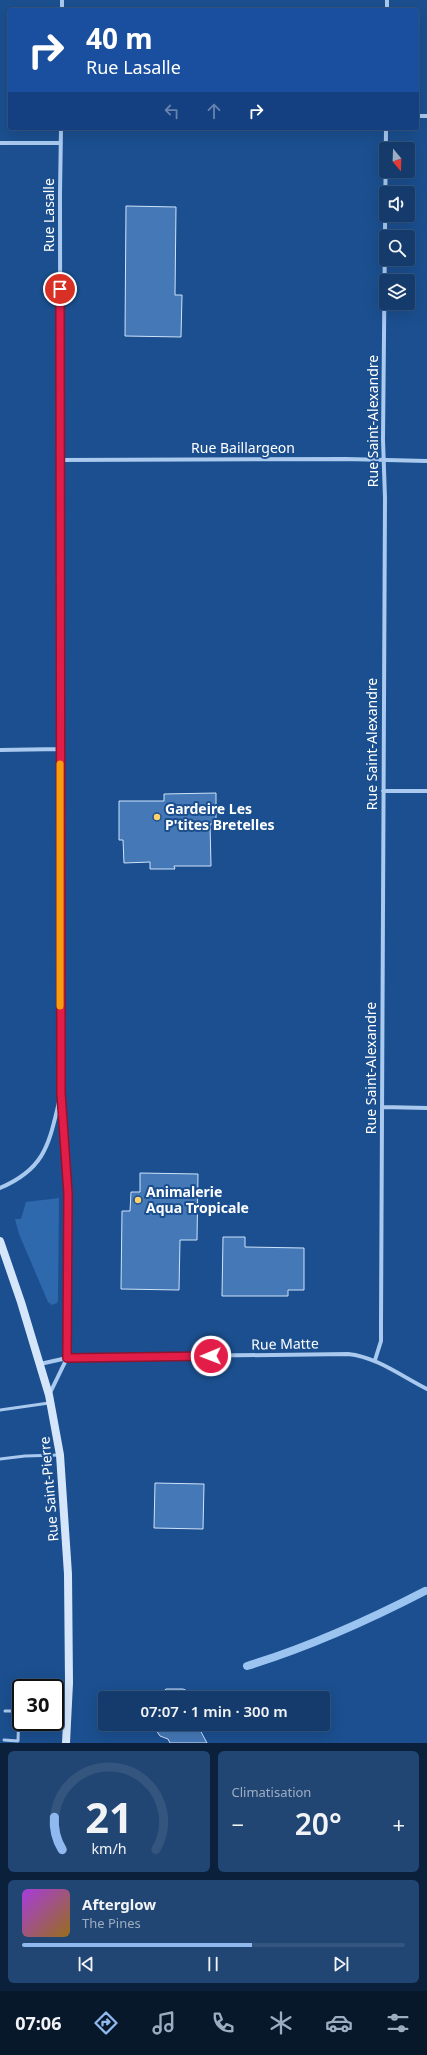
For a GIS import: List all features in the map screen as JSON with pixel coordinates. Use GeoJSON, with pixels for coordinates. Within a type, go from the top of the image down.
{"type":"FeatureCollection","features":[{"type":"Feature","properties":{"kind":"main road","name":"Rue Saint-Pierre"},"geometry":{"type":"LineString","coordinates":[[0,1241],[3,1261],[40,1364],[50,1399],[60,1456],[68,1574],[68,1690],[66,1743]]}},
{"type":"Feature","properties":{"kind":"street","name":"Rue Lasalle"},"geometry":{"type":"LineString","coordinates":[[50,1399],[67,1358],[68,1194],[61,1093],[61,130]]}},
{"type":"Feature","properties":{"kind":"street","name":"Rue Saint-Alexandre"},"geometry":{"type":"LineString","coordinates":[[375,1360],[381,1341],[386,130]]}},
{"type":"Feature","properties":{"kind":"street"},"geometry":{"type":"LineString","coordinates":[[0,143],[61,143]]}},
{"type":"Feature","properties":{"kind":"street","name":"Rue Baillargeon"},"geometry":{"type":"LineString","coordinates":[[60,460],[427,461]]}},
{"type":"Feature","properties":{"kind":"street"},"geometry":{"type":"LineString","coordinates":[[0,750],[60,749]]}},
{"type":"Feature","properties":{"kind":"street"},"geometry":{"type":"LineString","coordinates":[[383,791],[427,791]]}},
{"type":"Feature","properties":{"kind":"street","name":"Rue Lasalle"},"geometry":{"type":"LineString","coordinates":[[0,1188],[19,1179],[34,1167],[43,1155],[50,1138],[61,1093]]}},
{"type":"Feature","properties":{"kind":"street"},"geometry":{"type":"LineString","coordinates":[[382,1107],[427,1108]]}},
{"type":"Feature","properties":{"kind":"street","name":"Rue Matte"},"geometry":{"type":"LineString","coordinates":[[40,1364],[67,1358],[348,1354],[363,1356],[375,1360],[427,1389]]}},
{"type":"Feature","properties":{"kind":"lane"},"geometry":{"type":"LineString","coordinates":[[0,1410],[50,1399]]}},
{"type":"Feature","properties":{"kind":"lane"},"geometry":{"type":"LineString","coordinates":[[0,1459],[25,1456],[60,1456]]}},
{"type":"Feature","properties":{"kind":"lane"},"geometry":{"type":"LineString","coordinates":[[5,1710],[12,1710]]}},
{"type":"Feature","properties":{"kind":"lane"},"geometry":{"type":"LineString","coordinates":[[4,1740],[18,1741],[19,1731]]}},
{"type":"Feature","properties":{"kind":"shaded area"},"geometry":{"type":"Polygon","coordinates":[[[59,1198],[58,1300],[57,1303],[52,1305],[48,1302],[19,1234],[15,1219],[21,1219],[26,1202],[59,1198]]]}},
{"type":"Feature","properties":{"kind":"building"},"geometry":{"type":"Polygon","coordinates":[[[126,206],[176,207],[175,295],[182,295],[181,337],[125,336],[126,206]]]}},
{"type":"Feature","properties":{"kind":"building"},"geometry":{"type":"Polygon","coordinates":[[[216,793],[216,824],[210,824],[211,866],[174,866],[175,869],[150,869],[150,862],[124,863],[123,840],[119,840],[119,801],[164,801],[164,794],[216,793]]]}},
{"type":"Feature","properties":{"kind":"building"},"geometry":{"type":"Polygon","coordinates":[[[140,1173],[198,1174],[197,1240],[180,1240],[179,1290],[121,1289],[122,1211],[130,1211],[131,1192],[140,1192],[140,1173]]]}},
{"type":"Feature","properties":{"kind":"building"},"geometry":{"type":"Polygon","coordinates":[[[223,1237],[245,1237],[245,1247],[304,1248],[304,1290],[288,1290],[288,1296],[222,1296],[223,1237]]]}},
{"type":"Feature","properties":{"kind":"building"},"geometry":{"type":"Polygon","coordinates":[[[155,1483],[204,1484],[203,1529],[154,1528],[155,1483]]]}},
{"type":"Feature","properties":{"kind":"building"},"geometry":{"type":"Polygon","coordinates":[[[166,1689],[183,1689],[187,1691],[164,1691],[166,1689]]]}},
{"type":"Feature","properties":{"kind":"building"},"geometry":{"type":"Polygon","coordinates":[[[157,1731],[201,1731],[207,1743],[170,1743],[168,1739],[160,1736],[157,1731]]]}},
{"type":"Feature","properties":{"kind":"waterway"},"geometry":{"type":"LineString","coordinates":[[247,1666],[270,1659],[338,1633],[425,1591]]}},
{"type":"Feature","properties":{"kind":"slow traffic"},"geometry":{"type":"LineString","coordinates":[[60,764],[60,1006]]}},
{"type":"Feature","properties":{"kind":"place","name":"Gardeire Les P'tites Bretelles"},"geometry":{"type":"Point","coordinates":[157,817]}},
{"type":"Feature","properties":{"kind":"place","name":"Animalerie Aqua Tropicale"},"geometry":{"type":"Point","coordinates":[138,1200]}},
{"type":"Feature","properties":{"kind":"route"},"geometry":{"type":"LineString","coordinates":[[60,289],[61,1093],[68,1194],[67,1358],[211,1356]]}}]}
